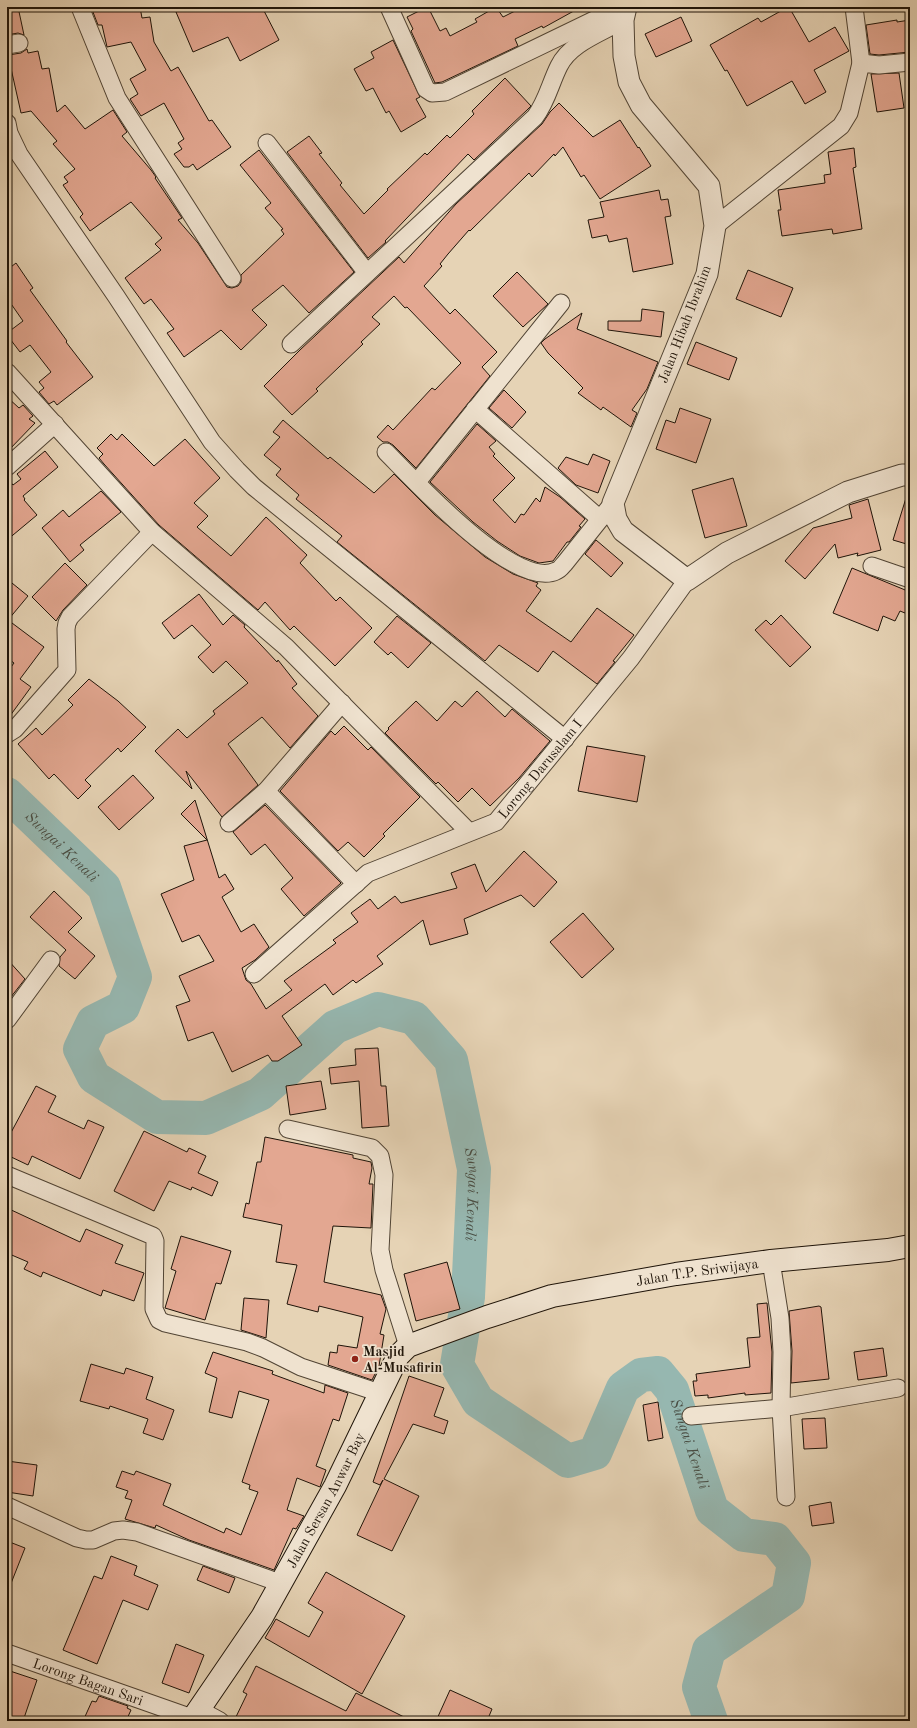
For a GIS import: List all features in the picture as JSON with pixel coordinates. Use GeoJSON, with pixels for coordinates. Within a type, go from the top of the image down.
{"type":"FeatureCollection","features":[{"type":"Feature","properties":{"kind":"main road","name":"Jalan T.P. Sriwijaya"},"geometry":{"type":"LineString","coordinates":[[413,1344],[486,1317],[552,1296],[676,1274],[771,1261],[888,1250],[910,1246]]}},
{"type":"Feature","properties":{"kind":"main road","name":"Jalan Sersan Anwar Bay"},"geometry":{"type":"LineString","coordinates":[[194,1716],[262,1617],[335,1486],[398,1356],[413,1344]]}},
{"type":"Feature","properties":{"kind":"street"},"geometry":{"type":"LineString","coordinates":[[80,7],[117,98],[232,278]]}},
{"type":"Feature","properties":{"kind":"street"},"geometry":{"type":"LineString","coordinates":[[388,7],[426,88],[432,92],[445,92],[623,11]]}},
{"type":"Feature","properties":{"kind":"street"},"geometry":{"type":"LineString","coordinates":[[715,226],[841,126],[849,113],[861,63],[854,7]]}},
{"type":"Feature","properties":{"kind":"street"},"geometry":{"type":"LineString","coordinates":[[292,344],[535,117],[545,102],[559,66],[572,48],[623,11]]}},
{"type":"Feature","properties":{"kind":"street","name":"Jalan Hibah Ibrahim"},"geometry":{"type":"LineString","coordinates":[[607,511],[707,274],[715,226],[708,186],[641,105],[629,82],[624,56],[623,11]]}},
{"type":"Feature","properties":{"kind":"street"},"geometry":{"type":"LineString","coordinates":[[861,63],[879,65],[910,62]]}},
{"type":"Feature","properties":{"kind":"street"},"geometry":{"type":"LineString","coordinates":[[7,123],[9,133],[19,154],[222,455],[254,487],[565,739]]}},
{"type":"Feature","properties":{"kind":"street"},"geometry":{"type":"LineString","coordinates":[[267,143],[367,273]]}},
{"type":"Feature","properties":{"kind":"street"},"geometry":{"type":"LineString","coordinates":[[416,482],[561,303]]}},
{"type":"Feature","properties":{"kind":"street"},"geometry":{"type":"LineString","coordinates":[[7,372],[152,532],[286,646],[469,832]]}},
{"type":"Feature","properties":{"kind":"street"},"geometry":{"type":"LineString","coordinates":[[475,409],[607,511],[616,519],[623,532],[686,580],[727,553],[848,492],[902,475],[910,475]]}},
{"type":"Feature","properties":{"kind":"street"},"geometry":{"type":"LineString","coordinates":[[7,468],[55,424]]}},
{"type":"Feature","properties":{"kind":"street"},"geometry":{"type":"LineString","coordinates":[[386,452],[473,536],[506,560],[528,570],[544,574],[556,571],[566,563],[607,511]]}},
{"type":"Feature","properties":{"kind":"street"},"geometry":{"type":"LineString","coordinates":[[7,734],[15,729],[67,670],[66,623],[70,617],[152,532]]}},
{"type":"Feature","properties":{"kind":"street"},"geometry":{"type":"LineString","coordinates":[[872,566],[910,578]]}},
{"type":"Feature","properties":{"kind":"street","name":"Lorong Darusalam I"},"geometry":{"type":"LineString","coordinates":[[254,974],[368,873],[496,822],[631,658],[686,580]]}},
{"type":"Feature","properties":{"kind":"street"},"geometry":{"type":"LineString","coordinates":[[229,823],[266,791],[342,703]]}},
{"type":"Feature","properties":{"kind":"street"},"geometry":{"type":"LineString","coordinates":[[266,791],[356,884]]}},
{"type":"Feature","properties":{"kind":"street"},"geometry":{"type":"LineString","coordinates":[[7,1020],[51,960]]}},
{"type":"Feature","properties":{"kind":"street"},"geometry":{"type":"LineString","coordinates":[[288,1129],[372,1148],[380,1156],[384,1175],[380,1250],[384,1270],[413,1344]]}},
{"type":"Feature","properties":{"kind":"street"},"geometry":{"type":"LineString","coordinates":[[7,1175],[154,1236],[154,1309],[159,1320],[165,1323],[256,1345],[301,1367],[380,1393]]}},
{"type":"Feature","properties":{"kind":"street"},"geometry":{"type":"LineString","coordinates":[[771,1261],[780,1318],[786,1497]]}},
{"type":"Feature","properties":{"kind":"street"},"geometry":{"type":"LineString","coordinates":[[692,1416],[782,1408],[898,1388]]}},
{"type":"Feature","properties":{"kind":"street"},"geometry":{"type":"LineString","coordinates":[[7,1506],[77,1538],[93,1540],[123,1530],[137,1532],[280,1583]]}},
{"type":"Feature","properties":{"kind":"street","name":"Lorong Bagan Sari"},"geometry":{"type":"LineString","coordinates":[[7,1653],[194,1716],[220,1721]]}},
{"type":"Feature","properties":{"kind":"building"},"geometry":{"type":"Polygon","coordinates":[[[7,7],[18,7],[24,35],[18,33],[7,35],[7,7]]]}},
{"type":"Feature","properties":{"kind":"building"},"geometry":{"type":"Polygon","coordinates":[[[91,7],[140,7],[142,18],[150,17],[154,42],[171,71],[178,67],[209,121],[212,120],[231,147],[197,170],[193,164],[189,167],[184,167],[174,154],[182,149],[178,143],[184,139],[164,103],[141,116],[130,99],[138,94],[130,79],[146,70],[131,42],[107,47],[102,25],[98,25],[91,7]]]}},
{"type":"Feature","properties":{"kind":"building"},"geometry":{"type":"Polygon","coordinates":[[[189,7],[262,7],[279,40],[240,61],[228,37],[193,52],[176,12],[189,7]]]}},
{"type":"Feature","properties":{"kind":"building"},"geometry":{"type":"Polygon","coordinates":[[[427,7],[440,31],[446,28],[450,36],[477,22],[475,19],[496,7],[503,17],[523,7],[581,7],[543,28],[542,26],[515,39],[518,46],[442,82],[435,83],[411,31],[413,29],[407,17],[427,7]]]}},
{"type":"Feature","properties":{"kind":"building"},"geometry":{"type":"Polygon","coordinates":[[[788,7],[809,42],[835,27],[849,51],[814,70],[826,92],[805,104],[792,81],[747,106],[727,70],[725,71],[710,45],[758,18],[761,22],[788,7]]]}},
{"type":"Feature","properties":{"kind":"building"},"geometry":{"type":"Polygon","coordinates":[[[681,17],[692,41],[656,57],[645,34],[681,17]]]}},
{"type":"Feature","properties":{"kind":"building"},"geometry":{"type":"Polygon","coordinates":[[[897,20],[897,22],[910,20],[910,52],[879,55],[870,54],[866,25],[897,20]]]}},
{"type":"Feature","properties":{"kind":"building"},"geometry":{"type":"Polygon","coordinates":[[[393,40],[420,97],[416,99],[426,117],[401,132],[389,111],[386,113],[373,88],[366,91],[354,69],[374,58],[371,52],[393,40]]]}},
{"type":"Feature","properties":{"kind":"building"},"geometry":{"type":"Polygon","coordinates":[[[27,49],[28,53],[38,51],[42,69],[49,68],[57,112],[65,105],[85,129],[113,110],[127,132],[122,136],[156,177],[155,178],[182,218],[178,220],[198,243],[227,287],[232,288],[238,286],[241,282],[241,275],[284,234],[281,230],[283,229],[265,208],[271,203],[240,165],[259,150],[354,272],[309,313],[283,285],[252,310],[267,325],[241,350],[221,330],[184,357],[167,333],[174,329],[151,299],[144,304],[125,278],[161,250],[155,244],[162,238],[131,202],[90,231],[80,217],[83,214],[63,185],[68,182],[64,177],[75,169],[53,144],[57,141],[31,111],[21,113],[8,55],[21,53],[27,49]]]}},
{"type":"Feature","properties":{"kind":"building"},"geometry":{"type":"Polygon","coordinates":[[[899,73],[904,108],[877,112],[871,74],[899,73]]]}},
{"type":"Feature","properties":{"kind":"building"},"geometry":{"type":"Polygon","coordinates":[[[505,78],[531,106],[474,160],[468,154],[385,241],[386,242],[368,258],[287,152],[309,136],[322,153],[319,154],[342,183],[340,185],[364,214],[388,190],[387,189],[425,153],[427,155],[447,135],[450,138],[474,114],[472,111],[505,78]]]}},
{"type":"Feature","properties":{"kind":"building"},"geometry":{"type":"Polygon","coordinates":[[[559,103],[593,137],[620,120],[651,166],[600,199],[584,175],[581,177],[563,147],[555,156],[554,154],[532,177],[529,173],[470,231],[469,230],[440,264],[442,266],[424,286],[450,314],[455,309],[497,352],[482,367],[490,376],[416,468],[393,445],[388,442],[383,442],[377,437],[388,425],[393,430],[432,388],[435,390],[461,363],[407,307],[405,308],[394,296],[372,317],[380,324],[361,342],[363,344],[316,389],[318,391],[292,415],[264,386],[399,257],[404,263],[456,204],[542,124],[550,112],[559,103]]]}},
{"type":"Feature","properties":{"kind":"building"},"geometry":{"type":"Polygon","coordinates":[[[854,148],[856,167],[853,168],[862,229],[833,234],[832,229],[782,236],[778,210],[781,210],[778,190],[825,183],[824,175],[831,174],[828,152],[854,148]]]}},
{"type":"Feature","properties":{"kind":"building"},"geometry":{"type":"Polygon","coordinates":[[[659,190],[661,200],[668,199],[671,216],[665,217],[673,264],[633,272],[627,238],[609,242],[607,235],[592,238],[588,220],[604,217],[600,202],[659,190]]]}},
{"type":"Feature","properties":{"kind":"building"},"geometry":{"type":"Polygon","coordinates":[[[16,263],[33,288],[30,290],[67,341],[66,342],[93,377],[57,405],[54,401],[49,404],[39,392],[44,388],[39,382],[51,372],[30,345],[20,352],[7,335],[7,333],[23,321],[7,298],[7,270],[16,263]]]}},
{"type":"Feature","properties":{"kind":"building"},"geometry":{"type":"Polygon","coordinates":[[[748,270],[793,288],[781,317],[736,299],[748,270]]]}},
{"type":"Feature","properties":{"kind":"building"},"geometry":{"type":"Polygon","coordinates":[[[517,272],[548,304],[523,327],[493,296],[517,272]]]}},
{"type":"Feature","properties":{"kind":"building"},"geometry":{"type":"Polygon","coordinates":[[[642,309],[664,312],[661,337],[608,330],[608,321],[641,321],[642,309]]]}},
{"type":"Feature","properties":{"kind":"building"},"geometry":{"type":"Polygon","coordinates":[[[582,313],[577,329],[658,362],[647,389],[632,410],[637,413],[631,427],[603,407],[601,410],[578,393],[583,388],[548,353],[541,343],[582,313]]]}},
{"type":"Feature","properties":{"kind":"building"},"geometry":{"type":"Polygon","coordinates":[[[696,342],[737,358],[729,380],[687,364],[696,342]]]}},
{"type":"Feature","properties":{"kind":"building"},"geometry":{"type":"Polygon","coordinates":[[[504,390],[526,412],[512,428],[489,408],[504,390]]]}},
{"type":"Feature","properties":{"kind":"building"},"geometry":{"type":"Polygon","coordinates":[[[7,397],[19,408],[23,405],[33,416],[29,419],[35,423],[7,452],[7,397]]]}},
{"type":"Feature","properties":{"kind":"building"},"geometry":{"type":"Polygon","coordinates":[[[680,408],[711,419],[696,463],[656,449],[666,420],[675,423],[680,408]]]}},
{"type":"Feature","properties":{"kind":"building"},"geometry":{"type":"Polygon","coordinates":[[[283,420],[328,459],[330,457],[374,493],[394,474],[435,515],[485,557],[513,574],[538,583],[536,586],[541,590],[526,611],[571,642],[597,608],[634,635],[597,684],[553,651],[538,672],[499,645],[485,661],[337,542],[342,536],[296,499],[299,495],[276,475],[281,469],[264,455],[280,437],[273,432],[283,420]]]}},
{"type":"Feature","properties":{"kind":"building"},"geometry":{"type":"Polygon","coordinates":[[[477,424],[496,441],[489,447],[495,454],[493,456],[515,478],[493,500],[515,523],[521,514],[524,515],[536,498],[540,502],[545,487],[560,497],[585,519],[579,526],[581,527],[569,542],[567,542],[553,561],[539,563],[520,556],[497,541],[473,522],[430,482],[477,424]]]}},
{"type":"Feature","properties":{"kind":"building"},"geometry":{"type":"Polygon","coordinates":[[[111,434],[117,440],[122,434],[154,466],[185,439],[220,478],[194,503],[208,516],[197,527],[231,556],[266,517],[307,555],[300,563],[336,601],[340,597],[372,628],[335,666],[294,626],[290,630],[265,602],[258,610],[159,525],[104,464],[99,458],[103,454],[97,448],[111,434]]]}},
{"type":"Feature","properties":{"kind":"building"},"geometry":{"type":"Polygon","coordinates":[[[45,451],[58,467],[23,496],[25,499],[24,500],[37,515],[7,540],[7,478],[13,485],[21,479],[17,474],[45,451]]]}},
{"type":"Feature","properties":{"kind":"building"},"geometry":{"type":"Polygon","coordinates":[[[593,454],[610,461],[598,493],[576,485],[558,468],[566,457],[588,465],[593,454]]]}},
{"type":"Feature","properties":{"kind":"building"},"geometry":{"type":"Polygon","coordinates":[[[733,478],[747,526],[705,538],[692,490],[733,478]]]}},
{"type":"Feature","properties":{"kind":"building"},"geometry":{"type":"Polygon","coordinates":[[[101,491],[121,512],[80,545],[84,550],[70,562],[42,528],[63,510],[69,517],[101,491]]]}},
{"type":"Feature","properties":{"kind":"building"},"geometry":{"type":"Polygon","coordinates":[[[906,498],[910,498],[910,545],[893,540],[906,498]]]}},
{"type":"Feature","properties":{"kind":"building"},"geometry":{"type":"Polygon","coordinates":[[[868,499],[881,550],[857,556],[858,553],[838,558],[835,544],[805,579],[785,561],[813,528],[852,518],[849,505],[868,499]]]}},
{"type":"Feature","properties":{"kind":"building"},"geometry":{"type":"Polygon","coordinates":[[[596,540],[623,563],[611,577],[585,554],[596,540]]]}},
{"type":"Feature","properties":{"kind":"building"},"geometry":{"type":"Polygon","coordinates":[[[65,563],[87,585],[63,610],[56,621],[32,597],[65,563]]]}},
{"type":"Feature","properties":{"kind":"building"},"geometry":{"type":"Polygon","coordinates":[[[852,568],[910,592],[910,615],[900,611],[895,621],[883,616],[878,631],[833,613],[852,568]]]}},
{"type":"Feature","properties":{"kind":"building"},"geometry":{"type":"Polygon","coordinates":[[[7,579],[28,596],[8,620],[44,647],[20,679],[31,687],[7,720],[7,670],[8,671],[14,663],[7,658],[7,579]]]}},
{"type":"Feature","properties":{"kind":"building"},"geometry":{"type":"Polygon","coordinates":[[[199,594],[223,625],[233,615],[245,625],[244,627],[277,662],[278,660],[297,684],[292,688],[318,716],[290,748],[262,717],[228,744],[258,785],[222,817],[186,771],[192,789],[155,751],[178,729],[187,738],[215,714],[213,711],[248,683],[226,661],[213,673],[198,657],[211,645],[192,625],[174,639],[162,623],[199,594]]]}},
{"type":"Feature","properties":{"kind":"building"},"geometry":{"type":"Polygon","coordinates":[[[781,615],[811,647],[790,667],[755,630],[766,620],[771,625],[781,615]]]}},
{"type":"Feature","properties":{"kind":"building"},"geometry":{"type":"Polygon","coordinates":[[[397,616],[431,643],[408,668],[391,652],[388,655],[374,642],[397,616]]]}},
{"type":"Feature","properties":{"kind":"building"},"geometry":{"type":"Polygon","coordinates":[[[89,679],[118,701],[146,727],[121,752],[118,748],[85,780],[91,786],[78,799],[54,774],[49,779],[18,744],[36,728],[42,735],[73,705],[68,700],[89,679]]]}},
{"type":"Feature","properties":{"kind":"building"},"geometry":{"type":"Polygon","coordinates":[[[477,691],[505,717],[512,709],[550,741],[519,778],[490,806],[472,788],[458,802],[438,782],[436,784],[385,733],[389,729],[388,728],[416,701],[437,721],[455,701],[462,707],[477,691]]]}},
{"type":"Feature","properties":{"kind":"building"},"geometry":{"type":"Polygon","coordinates":[[[344,726],[368,750],[371,747],[420,797],[383,834],[385,836],[364,857],[348,842],[338,851],[280,791],[331,731],[335,735],[344,726]]]}},
{"type":"Feature","properties":{"kind":"building"},"geometry":{"type":"Polygon","coordinates":[[[587,746],[645,756],[637,802],[578,791],[587,746]]]}},
{"type":"Feature","properties":{"kind":"building"},"geometry":{"type":"Polygon","coordinates":[[[133,775],[154,798],[119,830],[98,807],[133,775]]]}},
{"type":"Feature","properties":{"kind":"building"},"geometry":{"type":"Polygon","coordinates":[[[195,800],[219,878],[225,874],[234,889],[222,897],[241,932],[254,924],[269,947],[255,960],[242,968],[246,980],[251,984],[266,1009],[292,990],[284,981],[336,943],[333,940],[358,922],[351,913],[370,899],[378,909],[395,896],[401,903],[457,888],[451,873],[475,864],[486,892],[524,851],[557,882],[534,907],[521,895],[464,919],[468,934],[430,945],[423,920],[377,956],[383,964],[356,983],[353,980],[333,995],[325,984],[282,1016],[302,1045],[278,1061],[272,1061],[268,1055],[232,1072],[213,1032],[188,1041],[176,1006],[190,1001],[179,976],[214,961],[199,935],[182,942],[161,894],[194,880],[184,846],[207,840],[181,814],[195,800]]]}},
{"type":"Feature","properties":{"kind":"building"},"geometry":{"type":"Polygon","coordinates":[[[265,805],[341,883],[304,916],[281,889],[293,878],[265,844],[251,855],[233,832],[265,805]]]}},
{"type":"Feature","properties":{"kind":"building"},"geometry":{"type":"Polygon","coordinates":[[[54,891],[82,918],[68,932],[95,956],[75,979],[59,966],[60,957],[66,950],[30,917],[54,891]]]}},
{"type":"Feature","properties":{"kind":"building"},"geometry":{"type":"Polygon","coordinates":[[[583,913],[614,949],[582,978],[550,942],[583,913]]]}},
{"type":"Feature","properties":{"kind":"building"},"geometry":{"type":"Polygon","coordinates":[[[7,959],[25,979],[7,1002],[7,959]]]}},
{"type":"Feature","properties":{"kind":"building"},"geometry":{"type":"Polygon","coordinates":[[[378,1048],[381,1086],[386,1086],[389,1126],[362,1128],[359,1081],[331,1084],[329,1068],[356,1065],[355,1049],[378,1048]]]}},
{"type":"Feature","properties":{"kind":"building"},"geometry":{"type":"Polygon","coordinates":[[[321,1081],[326,1109],[290,1115],[286,1086],[321,1081]]]}},
{"type":"Feature","properties":{"kind":"building"},"geometry":{"type":"Polygon","coordinates":[[[36,1086],[56,1096],[48,1112],[84,1129],[88,1120],[104,1127],[80,1179],[32,1156],[28,1165],[7,1155],[7,1140],[36,1086]]]}},
{"type":"Feature","properties":{"kind":"building"},"geometry":{"type":"Polygon","coordinates":[[[144,1131],[187,1152],[189,1148],[206,1156],[198,1173],[218,1182],[212,1196],[192,1187],[191,1190],[169,1181],[154,1211],[114,1191],[144,1131]]]}},
{"type":"Feature","properties":{"kind":"building"},"geometry":{"type":"Polygon","coordinates":[[[265,1137],[353,1155],[353,1158],[371,1162],[372,1168],[369,1184],[373,1184],[371,1228],[333,1226],[324,1282],[381,1295],[386,1309],[380,1334],[384,1335],[379,1366],[372,1380],[328,1365],[330,1352],[337,1353],[338,1345],[357,1348],[363,1317],[319,1306],[318,1312],[287,1304],[297,1265],[276,1262],[282,1225],[243,1217],[246,1203],[249,1204],[257,1162],[261,1162],[265,1137]]]}},
{"type":"Feature","properties":{"kind":"building"},"geometry":{"type":"Polygon","coordinates":[[[7,1208],[80,1242],[86,1229],[123,1245],[115,1263],[144,1273],[134,1301],[103,1290],[101,1296],[43,1272],[41,1277],[24,1269],[28,1262],[7,1253],[7,1208]]]}},
{"type":"Feature","properties":{"kind":"building"},"geometry":{"type":"Polygon","coordinates":[[[181,1236],[231,1251],[221,1284],[216,1283],[205,1320],[165,1308],[176,1271],[171,1269],[181,1236]]]}},
{"type":"Feature","properties":{"kind":"building"},"geometry":{"type":"Polygon","coordinates":[[[447,1262],[460,1309],[416,1321],[404,1274],[447,1262]]]}},
{"type":"Feature","properties":{"kind":"building"},"geometry":{"type":"Polygon","coordinates":[[[244,1298],[269,1300],[266,1338],[241,1330],[244,1298]]]}},
{"type":"Feature","properties":{"kind":"building"},"geometry":{"type":"Polygon","coordinates":[[[767,1303],[772,1352],[771,1393],[745,1395],[745,1393],[708,1398],[708,1395],[695,1396],[693,1381],[697,1381],[696,1374],[750,1367],[747,1338],[760,1337],[757,1304],[767,1303]]]}},
{"type":"Feature","properties":{"kind":"building"},"geometry":{"type":"Polygon","coordinates":[[[819,1306],[821,1307],[829,1379],[791,1383],[792,1351],[789,1311],[819,1306]]]}},
{"type":"Feature","properties":{"kind":"building"},"geometry":{"type":"Polygon","coordinates":[[[883,1348],[887,1376],[858,1380],[854,1352],[883,1348]]]}},
{"type":"Feature","properties":{"kind":"building"},"geometry":{"type":"Polygon","coordinates":[[[213,1352],[273,1371],[272,1374],[324,1393],[325,1385],[348,1393],[339,1421],[333,1419],[316,1466],[326,1470],[320,1487],[297,1478],[287,1510],[304,1516],[296,1529],[293,1528],[274,1570],[189,1540],[156,1525],[155,1528],[125,1519],[132,1500],[125,1498],[128,1491],[116,1487],[122,1471],[134,1475],[136,1471],[171,1484],[163,1505],[224,1533],[226,1528],[241,1535],[258,1492],[249,1489],[250,1485],[242,1482],[269,1400],[239,1391],[232,1418],[209,1412],[217,1378],[205,1373],[213,1352]]]}},
{"type":"Feature","properties":{"kind":"building"},"geometry":{"type":"Polygon","coordinates":[[[91,1364],[124,1374],[126,1368],[153,1377],[146,1399],[174,1410],[163,1440],[143,1433],[148,1419],[110,1406],[109,1409],[80,1401],[91,1364]]]}},
{"type":"Feature","properties":{"kind":"building"},"geometry":{"type":"Polygon","coordinates":[[[409,1376],[444,1388],[434,1416],[448,1421],[444,1434],[413,1424],[384,1479],[419,1496],[392,1551],[357,1535],[383,1480],[380,1485],[373,1482],[409,1376]]]}},
{"type":"Feature","properties":{"kind":"building"},"geometry":{"type":"Polygon","coordinates":[[[658,1402],[663,1438],[648,1441],[643,1405],[658,1402]]]}},
{"type":"Feature","properties":{"kind":"building"},"geometry":{"type":"Polygon","coordinates":[[[825,1418],[827,1448],[804,1449],[802,1419],[825,1418]]]}},
{"type":"Feature","properties":{"kind":"building"},"geometry":{"type":"Polygon","coordinates":[[[7,1461],[37,1465],[33,1496],[7,1492],[7,1461]]]}},
{"type":"Feature","properties":{"kind":"building"},"geometry":{"type":"Polygon","coordinates":[[[831,1502],[834,1523],[812,1526],[809,1506],[831,1502]]]}},
{"type":"Feature","properties":{"kind":"building"},"geometry":{"type":"Polygon","coordinates":[[[7,1541],[25,1548],[8,1591],[7,1590],[7,1541]]]}},
{"type":"Feature","properties":{"kind":"building"},"geometry":{"type":"Polygon","coordinates":[[[111,1556],[137,1566],[134,1575],[158,1585],[148,1610],[123,1600],[97,1664],[63,1650],[94,1576],[102,1579],[111,1556]]]}},
{"type":"Feature","properties":{"kind":"building"},"geometry":{"type":"Polygon","coordinates":[[[203,1566],[235,1578],[229,1593],[197,1580],[203,1566]]]}},
{"type":"Feature","properties":{"kind":"building"},"geometry":{"type":"Polygon","coordinates":[[[326,1572],[405,1616],[362,1694],[265,1638],[276,1619],[309,1637],[323,1612],[308,1603],[326,1572]]]}},
{"type":"Feature","properties":{"kind":"building"},"geometry":{"type":"Polygon","coordinates":[[[176,1644],[204,1655],[189,1693],[162,1683],[176,1644]]]}},
{"type":"Feature","properties":{"kind":"building"},"geometry":{"type":"Polygon","coordinates":[[[256,1666],[346,1711],[356,1693],[412,1721],[234,1721],[247,1694],[243,1692],[256,1666]]]}},
{"type":"Feature","properties":{"kind":"building"},"geometry":{"type":"Polygon","coordinates":[[[7,1670],[37,1680],[23,1721],[7,1721],[7,1670]]]}},
{"type":"Feature","properties":{"kind":"building"},"geometry":{"type":"Polygon","coordinates":[[[450,1690],[492,1709],[487,1721],[436,1721],[450,1690]]]}},
{"type":"Feature","properties":{"kind":"building"},"geometry":{"type":"Polygon","coordinates":[[[99,1696],[128,1706],[127,1708],[131,1710],[126,1721],[83,1721],[92,1701],[96,1702],[99,1696]]]}},
{"type":"Feature","properties":{"kind":"waterway","name":"Sungai Kenali"},"geometry":{"type":"LineString","coordinates":[[7,794],[104,887],[135,977],[123,1007],[93,1022],[80,1049],[94,1077],[157,1117],[206,1118],[260,1094],[335,1027],[378,1009],[414,1018],[451,1060],[474,1169],[468,1297],[457,1365],[478,1401],[568,1461],[595,1453],[623,1388],[641,1375],[658,1373],[672,1390],[712,1510],[744,1535],[775,1539],[794,1563],[788,1596],[709,1650],[699,1687],[711,1721]]}},
{"type":"Feature","properties":{"kind":"place","name":"Masjid Al-Musafirin"},"geometry":{"type":"Point","coordinates":[355,1359]}}]}
